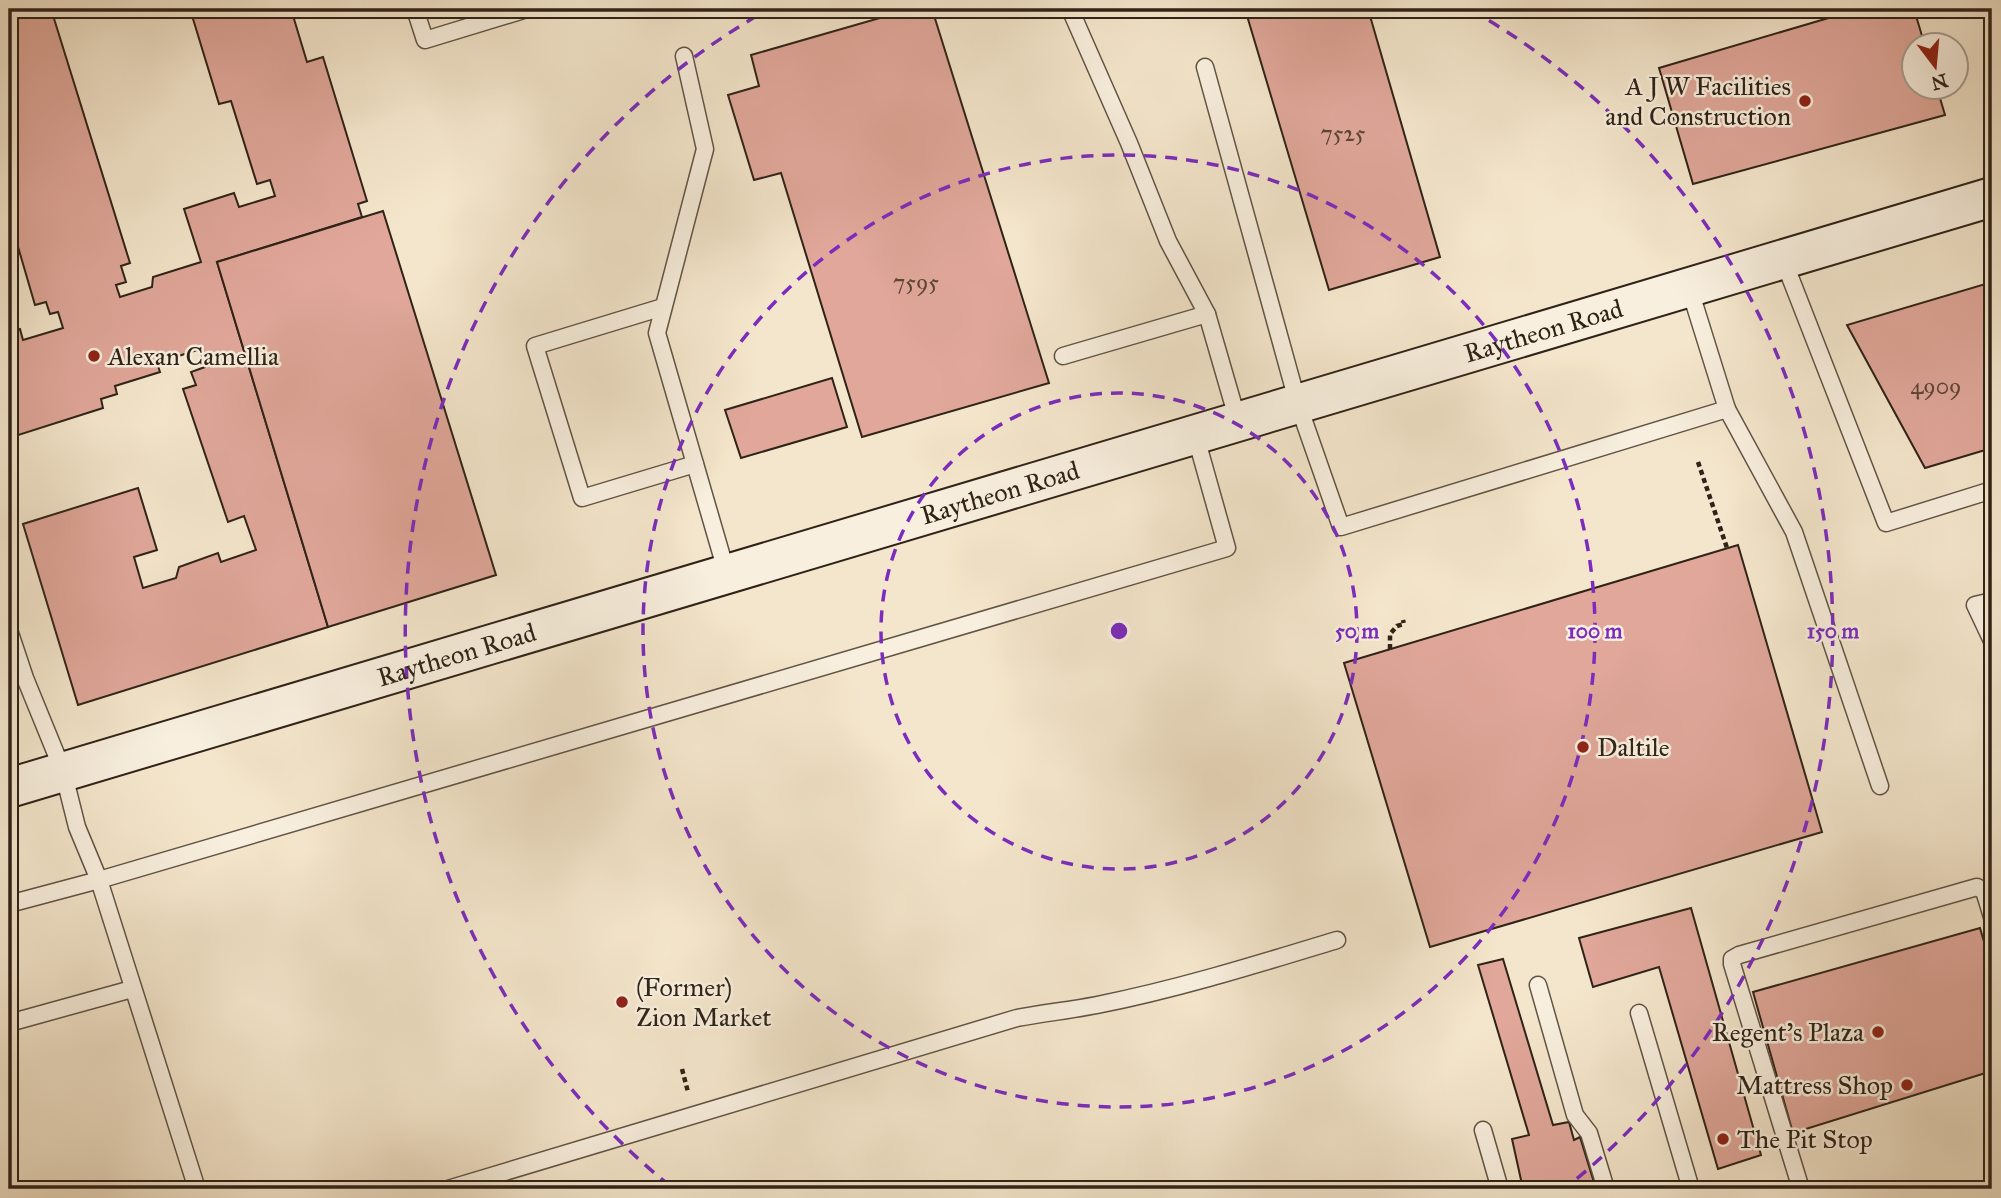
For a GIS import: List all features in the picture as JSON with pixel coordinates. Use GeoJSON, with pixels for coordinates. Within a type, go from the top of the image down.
{"type":"FeatureCollection","features":[{"type":"Feature","properties":{"kind":"street","name":"Raytheon Road"},"geometry":{"type":"LineString","coordinates":[[9,788],[1992,197]]}},
{"type":"Feature","properties":{"kind":"lane"},"geometry":{"type":"LineString","coordinates":[[415,9],[425,40],[527,9]]}},
{"type":"Feature","properties":{"kind":"lane"},"geometry":{"type":"LineString","coordinates":[[1070,9],[1168,241],[1207,314],[1238,421]]}},
{"type":"Feature","properties":{"kind":"lane"},"geometry":{"type":"LineString","coordinates":[[684,56],[705,149],[657,333],[727,574]]}},
{"type":"Feature","properties":{"kind":"lane"},"geometry":{"type":"LineString","coordinates":[[1205,67],[1298,404],[1341,527],[1727,409]]}},
{"type":"Feature","properties":{"kind":"lane"},"geometry":{"type":"LineString","coordinates":[[1783,259],[1886,523],[1992,490]]}},
{"type":"Feature","properties":{"kind":"lane"},"geometry":{"type":"LineString","coordinates":[[1689,287],[1727,409],[1794,532],[1881,786]]}},
{"type":"Feature","properties":{"kind":"lane"},"geometry":{"type":"LineString","coordinates":[[663,307],[536,346],[582,498],[695,464]]}},
{"type":"Feature","properties":{"kind":"lane"},"geometry":{"type":"LineString","coordinates":[[1063,356],[1207,314]]}},
{"type":"Feature","properties":{"kind":"lane"},"geometry":{"type":"LineString","coordinates":[[9,905],[1227,548],[1195,434]]}},
{"type":"Feature","properties":{"kind":"lane"},"geometry":{"type":"LineString","coordinates":[[1992,601],[1975,605],[1992,641]]}},
{"type":"Feature","properties":{"kind":"lane"},"geometry":{"type":"LineString","coordinates":[[9,630],[25,678],[63,771],[77,827],[99,880],[197,1189]]}},
{"type":"Feature","properties":{"kind":"lane"},"geometry":{"type":"LineString","coordinates":[[1801,1189],[1732,959],[1977,887],[1983,890],[1992,918]]}},
{"type":"Feature","properties":{"kind":"lane"},"geometry":{"type":"LineString","coordinates":[[448,1189],[1017,1018],[1096,1005],[1175,986],[1337,940]]}},
{"type":"Feature","properties":{"kind":"lane"},"geometry":{"type":"LineString","coordinates":[[1538,985],[1575,1115],[1589,1133],[1606,1189]]}},
{"type":"Feature","properties":{"kind":"lane"},"geometry":{"type":"LineString","coordinates":[[9,1023],[132,989]]}},
{"type":"Feature","properties":{"kind":"lane"},"geometry":{"type":"LineString","coordinates":[[1639,1013],[1691,1189]]}},
{"type":"Feature","properties":{"kind":"lane"},"geometry":{"type":"LineString","coordinates":[[1483,1130],[1500,1189]]}},
{"type":"Feature","properties":{"kind":"path"},"geometry":{"type":"LineString","coordinates":[[1698,462],[1727,548]]}},
{"type":"Feature","properties":{"kind":"path"},"geometry":{"type":"LineString","coordinates":[[1390,649],[1390,634],[1397,626],[1404,624],[1403,620]]}},
{"type":"Feature","properties":{"kind":"building","name":"Alexan Camellia"},"geometry":{"type":"Polygon","coordinates":[[[9,9],[51,9],[130,263],[121,266],[126,282],[116,285],[120,297],[152,287],[153,277],[201,262],[184,209],[234,193],[239,207],[275,196],[270,180],[257,184],[231,101],[219,104],[190,9],[291,9],[307,62],[323,57],[367,201],[358,204],[362,217],[217,262],[328,627],[78,705],[23,524],[138,488],[157,550],[134,557],[143,588],[176,578],[179,567],[218,553],[221,562],[256,550],[244,516],[228,522],[183,389],[196,385],[191,372],[205,367],[200,349],[157,363],[160,372],[115,386],[117,394],[101,399],[103,408],[9,438],[9,332],[20,329],[23,340],[63,328],[58,312],[50,314],[46,302],[35,305],[9,216],[9,9]]]}},
{"type":"Feature","properties":{"kind":"building"},"geometry":{"type":"Polygon","coordinates":[[[911,9],[932,9],[1049,383],[862,437],[781,173],[754,180],[728,95],[759,86],[751,55],[911,9]]]}},
{"type":"Feature","properties":{"kind":"building"},"geometry":{"type":"Polygon","coordinates":[[[1245,9],[1368,9],[1440,257],[1329,290],[1245,9]]]}},
{"type":"Feature","properties":{"kind":"building","name":"A J W Facilities and Construction"},"geometry":{"type":"Polygon","coordinates":[[[1859,9],[1914,9],[1921,32],[1899,32],[1899,102],[1941,102],[1945,115],[1693,184],[1659,68],[1859,9]]]}},
{"type":"Feature","properties":{"kind":"building"},"geometry":{"type":"Polygon","coordinates":[[[383,211],[496,575],[328,627],[217,262],[383,211]]]}},
{"type":"Feature","properties":{"kind":"building"},"geometry":{"type":"Polygon","coordinates":[[[1992,282],[1992,448],[1925,468],[1847,325],[1992,282]]]}},
{"type":"Feature","properties":{"kind":"building"},"geometry":{"type":"Polygon","coordinates":[[[832,378],[847,427],[741,458],[725,410],[832,378]]]}},
{"type":"Feature","properties":{"kind":"building","name":"Daltile"},"geometry":{"type":"Polygon","coordinates":[[[1738,545],[1822,832],[1430,947],[1344,663],[1738,545]]]}},
{"type":"Feature","properties":{"kind":"building"},"geometry":{"type":"Polygon","coordinates":[[[1691,908],[1761,1155],[1718,1169],[1659,967],[1593,987],[1579,938],[1691,908]]]}},
{"type":"Feature","properties":{"kind":"building","name":"Regent's Plaza"},"geometry":{"type":"Polygon","coordinates":[[[1980,928],[1992,969],[1992,1071],[1793,1133],[1753,992],[1980,928]]]}},
{"type":"Feature","properties":{"kind":"building"},"geometry":{"type":"Polygon","coordinates":[[[1503,959],[1553,1125],[1569,1122],[1574,1140],[1580,1137],[1596,1189],[1523,1189],[1512,1139],[1529,1135],[1478,965],[1503,959]]]}},
{"type":"Feature","properties":{"kind":"place","name":"A J W Facilities and Construction"},"geometry":{"type":"Point","coordinates":[1805,101]}},
{"type":"Feature","properties":{"kind":"place","name":"Alexan Camellia"},"geometry":{"type":"Point","coordinates":[94,356]}},
{"type":"Feature","properties":{"kind":"place","name":"Daltile"},"geometry":{"type":"Point","coordinates":[1583,747]}},
{"type":"Feature","properties":{"kind":"place","name":"(Former) Zion Market"},"geometry":{"type":"Point","coordinates":[622,1002]}},
{"type":"Feature","properties":{"kind":"place","name":"Regent's Plaza"},"geometry":{"type":"Point","coordinates":[1878,1032]}},
{"type":"Feature","properties":{"kind":"place","name":"Mattress Shop"},"geometry":{"type":"Point","coordinates":[1907,1085]}},
{"type":"Feature","properties":{"kind":"place","name":"The Pit Stop"},"geometry":{"type":"Point","coordinates":[1723,1139]}}]}
